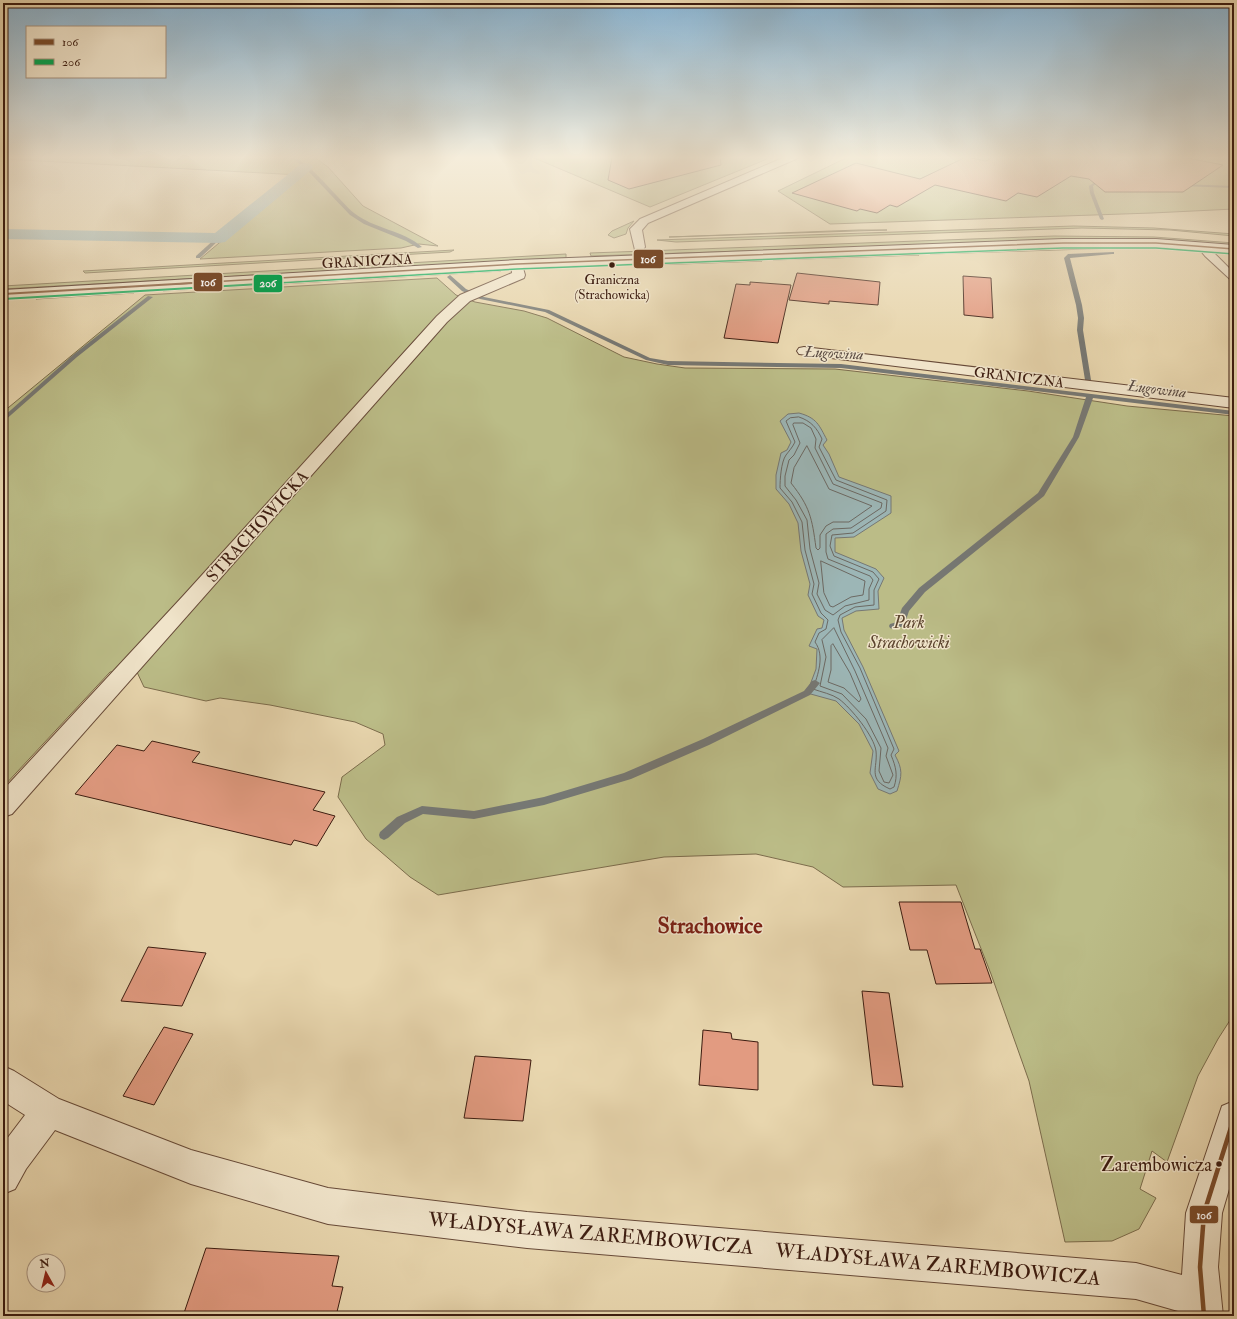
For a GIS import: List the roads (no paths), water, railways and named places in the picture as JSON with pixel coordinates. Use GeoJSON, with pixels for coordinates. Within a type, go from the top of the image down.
{"type":"FeatureCollection","features":[{"type":"Feature","properties":{"kind":"main road"},"geometry":{"type":"LineString","coordinates":[[640,247],[636,229],[644,221],[650,219]]}},
{"type":"Feature","properties":{"kind":"main road","name":"GRANICZNA"},"geometry":{"type":"LineString","coordinates":[[305,264],[640,247],[1086,232],[1165,234],[1234,239]]}},
{"type":"Feature","properties":{"kind":"main road","name":"GRANICZNA"},"geometry":{"type":"LineString","coordinates":[[3,294],[517,264],[1063,243],[1156,243],[1234,249]]}},
{"type":"Feature","properties":{"kind":"main road","name":"STRACHOWICKA"},"geometry":{"type":"LineString","coordinates":[[3,808],[442,319],[465,298],[519,275],[517,264]]}},
{"type":"Feature","properties":{"kind":"main road","name":"GRANICZNA"},"geometry":{"type":"LineString","coordinates":[[804,351],[1234,403]]}},
{"type":"Feature","properties":{"kind":"main road","name":"WŁADYSŁAWA ZAREMBOWICZA"},"geometry":{"type":"LineString","coordinates":[[3,1082],[49,1111],[191,1167],[328,1206],[527,1230],[1136,1281],[1202,1308]]}},
{"type":"Feature","properties":{"kind":"main road"},"geometry":{"type":"LineString","coordinates":[[3,1177],[14,1157],[49,1111]]}},
{"type":"Feature","properties":{"kind":"main road"},"geometry":{"type":"LineString","coordinates":[[1202,1308],[1200,1267],[1204,1213],[1234,1118]]}},
{"type":"Feature","properties":{"kind":"lane"},"geometry":{"type":"LineString","coordinates":[[1202,246],[1208,254],[1234,278]]}},
{"type":"Feature","properties":{"kind":"water"},"geometry":{"type":"Polygon","coordinates":[[[799,413],[810,417],[819,426],[827,440],[823,445],[829,454],[839,477],[891,496],[891,513],[854,537],[835,538],[835,552],[876,569],[884,578],[878,591],[879,609],[856,611],[842,618],[844,630],[863,667],[899,751],[895,755],[901,773],[900,781],[897,791],[890,794],[878,789],[870,773],[873,751],[859,724],[836,701],[807,693],[816,669],[817,649],[809,646],[817,629],[822,628],[824,620],[818,616],[808,595],[810,584],[801,551],[798,523],[789,504],[776,489],[776,475],[781,453],[787,450],[791,442],[780,421],[788,414],[799,413]]]}},
{"type":"Feature","properties":{"kind":"waterway"},"geometry":{"type":"LineString","coordinates":[[3,234],[219,238],[243,219]]}},
{"type":"Feature","properties":{"kind":"waterway","name":"Ługowina"},"geometry":{"type":"LineString","coordinates":[[359,219],[366,223],[408,240],[420,247]]}},
{"type":"Feature","properties":{"kind":"waterway"},"geometry":{"type":"LineString","coordinates":[[198,257],[219,238]]}},
{"type":"Feature","properties":{"kind":"waterway"},"geometry":{"type":"LineString","coordinates":[[1088,380],[1080,330],[1081,318],[1079,305],[1067,258],[1068,256],[1112,253]]}},
{"type":"Feature","properties":{"kind":"waterway","name":"Ługowina"},"geometry":{"type":"LineString","coordinates":[[450,277],[464,290],[482,298],[547,311],[648,359],[668,363],[841,366],[1234,413]]}},
{"type":"Feature","properties":{"kind":"waterway"},"geometry":{"type":"LineString","coordinates":[[3,420],[75,356],[150,297]]}},
{"type":"Feature","properties":{"kind":"waterway"},"geometry":{"type":"LineString","coordinates":[[893,626],[901,624],[905,610],[922,590],[1041,494],[1076,437],[1090,396]]}},
{"type":"Feature","properties":{"kind":"waterway"},"geometry":{"type":"LineString","coordinates":[[384,835],[401,820],[422,810],[474,815],[544,801],[627,776],[706,742],[807,693],[815,683]]}},
{"type":"Feature","properties":{"kind":"place","name":"Graniczna (Strachowicka)"},"geometry":{"type":"Point","coordinates":[612,265]}},
{"type":"Feature","properties":{"kind":"place","name":"Zarembowicza"},"geometry":{"type":"Point","coordinates":[1219,1164]}},
{"type":"Feature","properties":{"kind":"district","name":"Strachowice"},"geometry":{"type":"Point","coordinates":[710,925]}},
{"type":"Feature","properties":{"kind":"park label","name":"Park Strachowicki"},"geometry":{"type":"Point","coordinates":[909,632]}}]}
